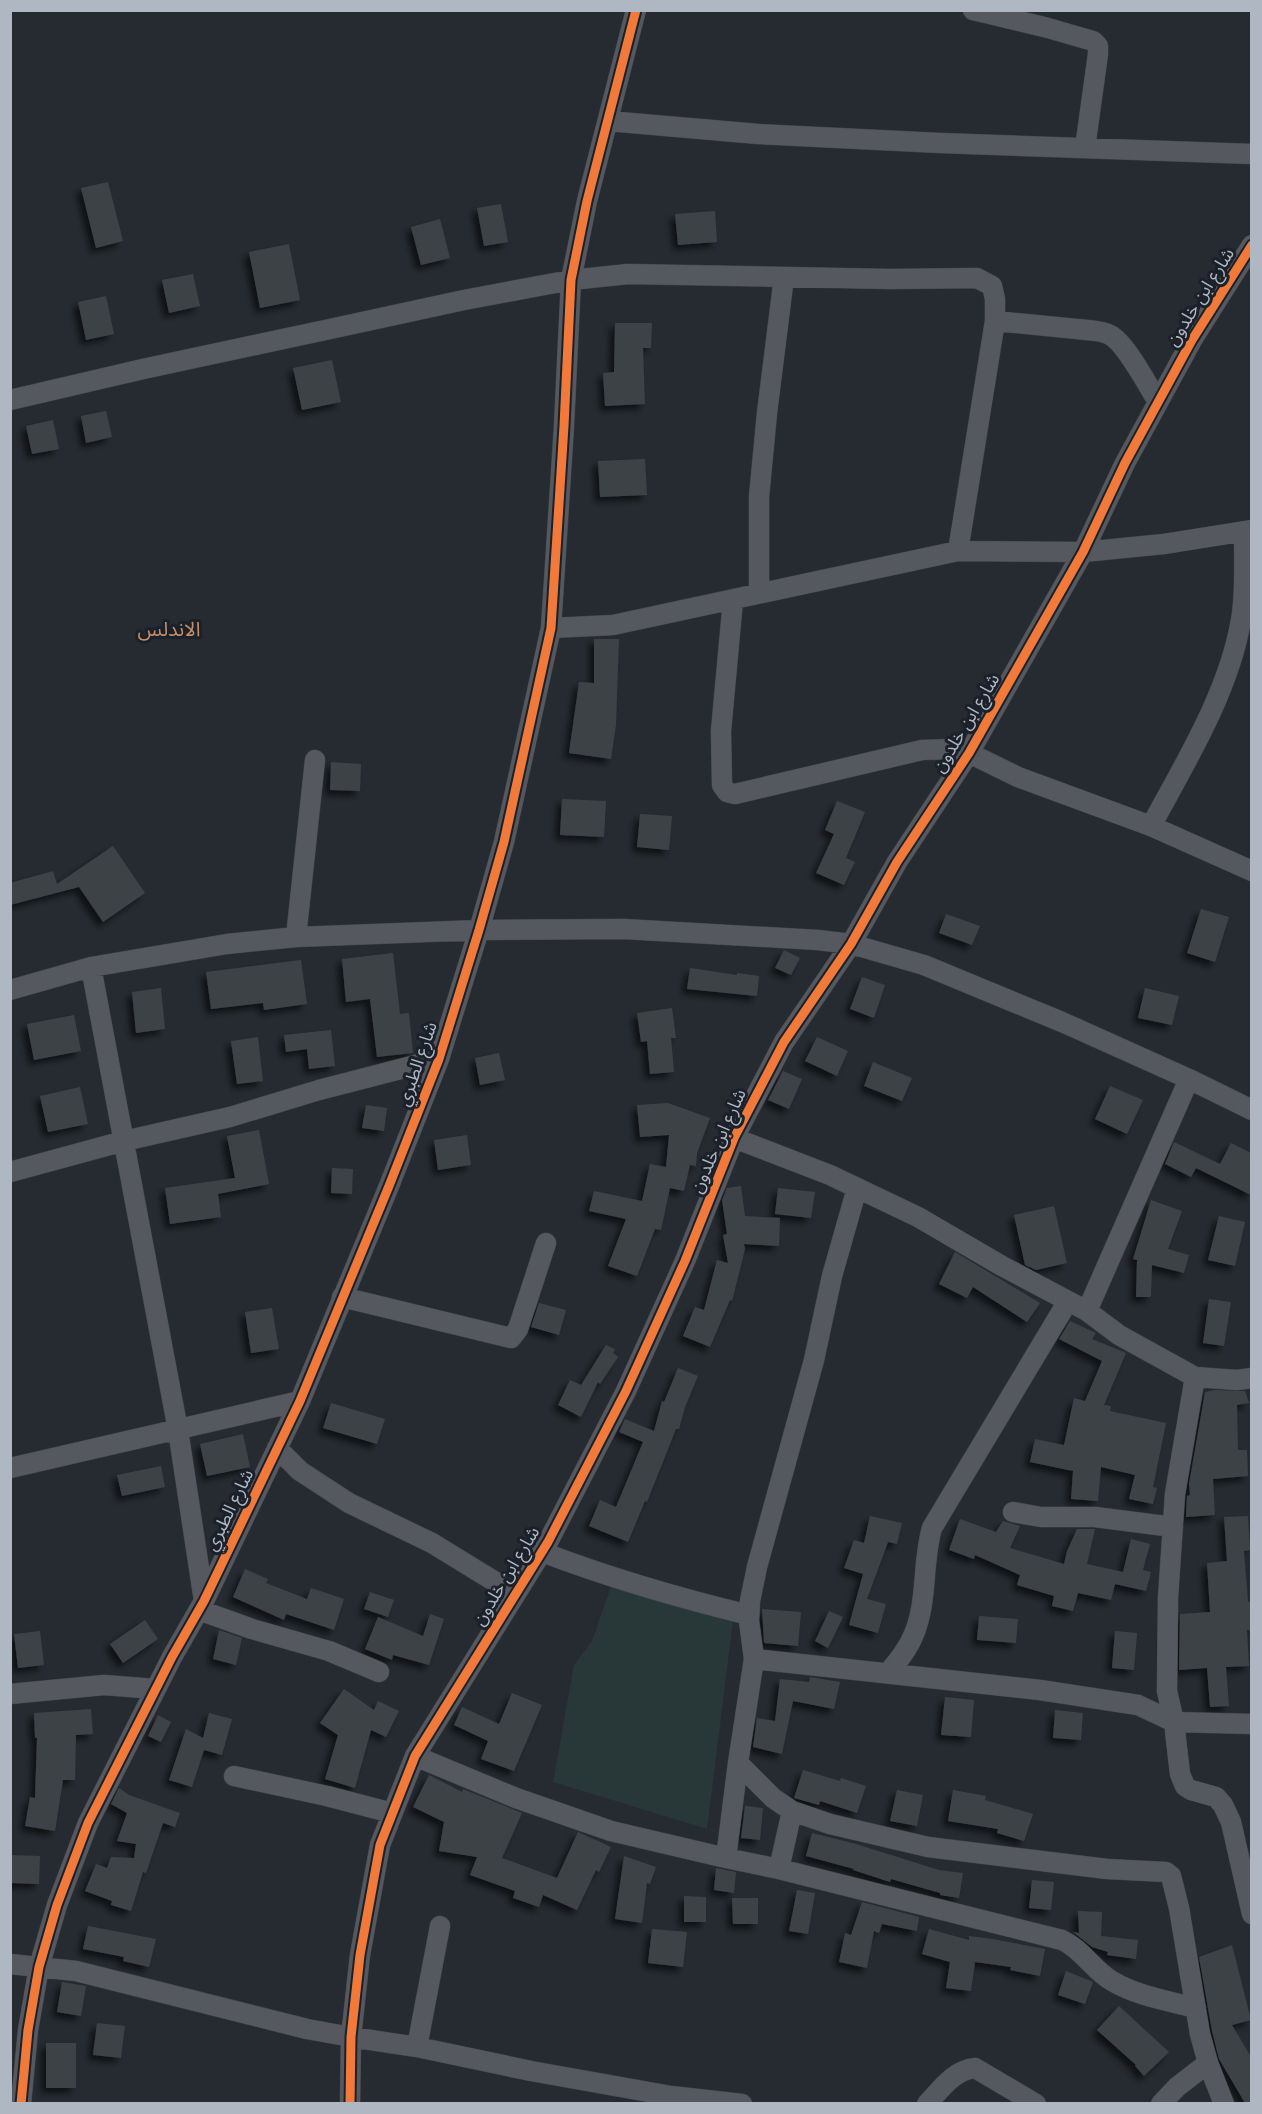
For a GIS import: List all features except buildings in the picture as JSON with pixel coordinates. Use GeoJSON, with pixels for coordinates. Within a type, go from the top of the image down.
{"type":"FeatureCollection","features":[{"type":"Feature","properties":{"kind":"street","name":"شارع الطبري"},"geometry":{"type":"LineString","coordinates":[[21,2103],[28,2030],[39,1967],[57,1905],[88,1823],[155,1689],[201,1606],[300,1401],[439,1059],[479,930],[504,842],[550,628],[564,426],[571,280],[587,201],[636,10]]}},
{"type":"Feature","properties":{"kind":"street"},"geometry":{"type":"LineString","coordinates":[[973,10],[1048,28],[1093,41],[1098,46],[1085,148]]}},
{"type":"Feature","properties":{"kind":"street"},"geometry":{"type":"LineString","coordinates":[[608,121],[758,134],[1251,154]]}},
{"type":"Feature","properties":{"kind":"street","name":"شارع ابن خلدون"},"geometry":{"type":"LineString","coordinates":[[350,2103],[351,2037],[360,1956],[380,1845],[415,1756],[542,1551],[626,1391],[685,1261],[734,1138],[784,1042],[851,944],[897,862],[969,753],[1083,552],[1125,463],[1192,340],[1251,245]]}},
{"type":"Feature","properties":{"kind":"street"},"geometry":{"type":"LineString","coordinates":[[10,400],[330,328],[571,280],[628,274],[891,279],[977,278],[992,286],[995,299],[995,321],[958,551]]}},
{"type":"Feature","properties":{"kind":"street"},"geometry":{"type":"LineString","coordinates":[[759,592],[759,497],[784,277]]}},
{"type":"Feature","properties":{"kind":"street"},"geometry":{"type":"LineString","coordinates":[[995,321],[1111,335],[1126,351],[1158,402]]}},
{"type":"Feature","properties":{"kind":"street"},"geometry":{"type":"LineString","coordinates":[[550,628],[613,625],[958,551],[1083,552],[1164,544],[1248,531],[1242,620],[1232,657],[1199,736],[1151,826]]}},
{"type":"Feature","properties":{"kind":"street"},"geometry":{"type":"LineString","coordinates":[[734,600],[721,731],[722,785],[727,792],[735,794],[922,750],[946,749],[969,753],[1018,777],[1151,826],[1251,871]]}},
{"type":"Feature","properties":{"kind":"street"},"geometry":{"type":"LineString","coordinates":[[296,937],[315,760]]}},
{"type":"Feature","properties":{"kind":"street"},"geometry":{"type":"LineString","coordinates":[[10,990],[91,968],[227,944],[296,937],[479,930],[624,929],[736,934],[851,944],[924,965],[1062,1022],[1189,1079],[1251,1110]]}},
{"type":"Feature","properties":{"kind":"street"},"geometry":{"type":"LineString","coordinates":[[91,968],[178,1430],[201,1606],[252,1629],[329,1651],[379,1672]]}},
{"type":"Feature","properties":{"kind":"street"},"geometry":{"type":"LineString","coordinates":[[10,1172],[124,1141],[230,1117],[319,1090],[439,1059]]}},
{"type":"Feature","properties":{"kind":"street"},"geometry":{"type":"LineString","coordinates":[[1087,1311],[1189,1079]]}},
{"type":"Feature","properties":{"kind":"street"},"geometry":{"type":"LineString","coordinates":[[734,1138],[830,1175],[918,1217],[1002,1266],[1087,1311],[1119,1335],[1195,1377],[1237,1380],[1251,1378]]}},
{"type":"Feature","properties":{"kind":"street"},"geometry":{"type":"LineString","coordinates":[[726,1858],[754,1659],[749,1616],[750,1601],[757,1567],[808,1383],[832,1276],[857,1188]]}},
{"type":"Feature","properties":{"kind":"street"},"geometry":{"type":"LineString","coordinates":[[342,1297],[511,1338],[518,1329],[546,1243]]}},
{"type":"Feature","properties":{"kind":"street"},"geometry":{"type":"LineString","coordinates":[[888,1673],[906,1651],[920,1617],[927,1546],[932,1528],[1068,1301]]}},
{"type":"Feature","properties":{"kind":"street"},"geometry":{"type":"LineString","coordinates":[[1195,1377],[1175,1494],[1166,1656],[1167,1691],[1174,1722],[1180,1774],[1185,1786],[1216,1797],[1223,1805],[1231,1822],[1251,1914]]}},
{"type":"Feature","properties":{"kind":"street"},"geometry":{"type":"LineString","coordinates":[[10,1468],[300,1401]]}},
{"type":"Feature","properties":{"kind":"street"},"geometry":{"type":"LineString","coordinates":[[277,1448],[300,1471],[350,1503],[432,1543],[514,1594]]}},
{"type":"Feature","properties":{"kind":"street"},"geometry":{"type":"LineString","coordinates":[[1014,1512],[1041,1517],[1095,1517],[1173,1527]]}},
{"type":"Feature","properties":{"kind":"street"},"geometry":{"type":"LineString","coordinates":[[542,1551],[603,1574],[749,1616]]}},
{"type":"Feature","properties":{"kind":"street"},"geometry":{"type":"LineString","coordinates":[[754,1659],[1040,1690],[1138,1706],[1174,1722],[1251,1724]]}},
{"type":"Feature","properties":{"kind":"street"},"geometry":{"type":"LineString","coordinates":[[10,1694],[104,1685],[155,1689]]}},
{"type":"Feature","properties":{"kind":"street"},"geometry":{"type":"LineString","coordinates":[[415,1756],[516,1798],[611,1831],[779,1869],[1062,1940],[1072,1945],[1090,1964],[1112,1981],[1152,1997],[1196,2007]]}},
{"type":"Feature","properties":{"kind":"street"},"geometry":{"type":"LineString","coordinates":[[738,1763],[773,1798],[792,1811],[830,1824],[928,1847],[1107,1869],[1166,1872],[1171,1876],[1179,1908],[1200,2034],[1208,2063],[1224,2103]]}},
{"type":"Feature","properties":{"kind":"street"},"geometry":{"type":"LineString","coordinates":[[234,1776],[392,1813]]}},
{"type":"Feature","properties":{"kind":"street"},"geometry":{"type":"LineString","coordinates":[[779,1869],[792,1811]]}},
{"type":"Feature","properties":{"kind":"street"},"geometry":{"type":"LineString","coordinates":[[417,2047],[440,1926]]}},
{"type":"Feature","properties":{"kind":"street"},"geometry":{"type":"LineString","coordinates":[[10,1964],[76,1971],[307,2029],[417,2047],[531,2071],[701,2102],[742,2103]]}},
{"type":"Feature","properties":{"kind":"street"},"geometry":{"type":"LineString","coordinates":[[1161,2103],[1177,2087],[1208,2063]]}},
{"type":"Feature","properties":{"kind":"street"},"geometry":{"type":"LineString","coordinates":[[927,2103],[963,2070],[975,2068],[1036,2103]]}},
{"type":"Feature","properties":{"kind":"shaded area"},"geometry":{"type":"Polygon","coordinates":[[[614,1578],[733,1620],[707,1829],[553,1782],[574,1665],[592,1641],[614,1578]]]}},
{"type":"Feature","properties":{"kind":"cycle path"},"geometry":{"type":"LineString","coordinates":[[21,2104],[28,2030],[39,1967],[57,1905],[88,1823],[172,1657],[204,1601],[300,1401],[439,1059],[479,930],[504,842],[551,628],[571,280],[587,201],[636,10]]}},
{"type":"Feature","properties":{"kind":"cycle path"},"geometry":{"type":"LineString","coordinates":[[350,2104],[351,2037],[360,1955],[380,1845],[415,1756],[548,1542],[626,1391],[685,1261],[734,1138],[784,1042],[851,944],[897,862],[969,753],[1083,552],[1125,463],[1192,340],[1252,245]]}},
{"type":"Feature","properties":{"kind":"district","name":"الاندلس"},"geometry":{"type":"Point","coordinates":[169,629]}}]}
